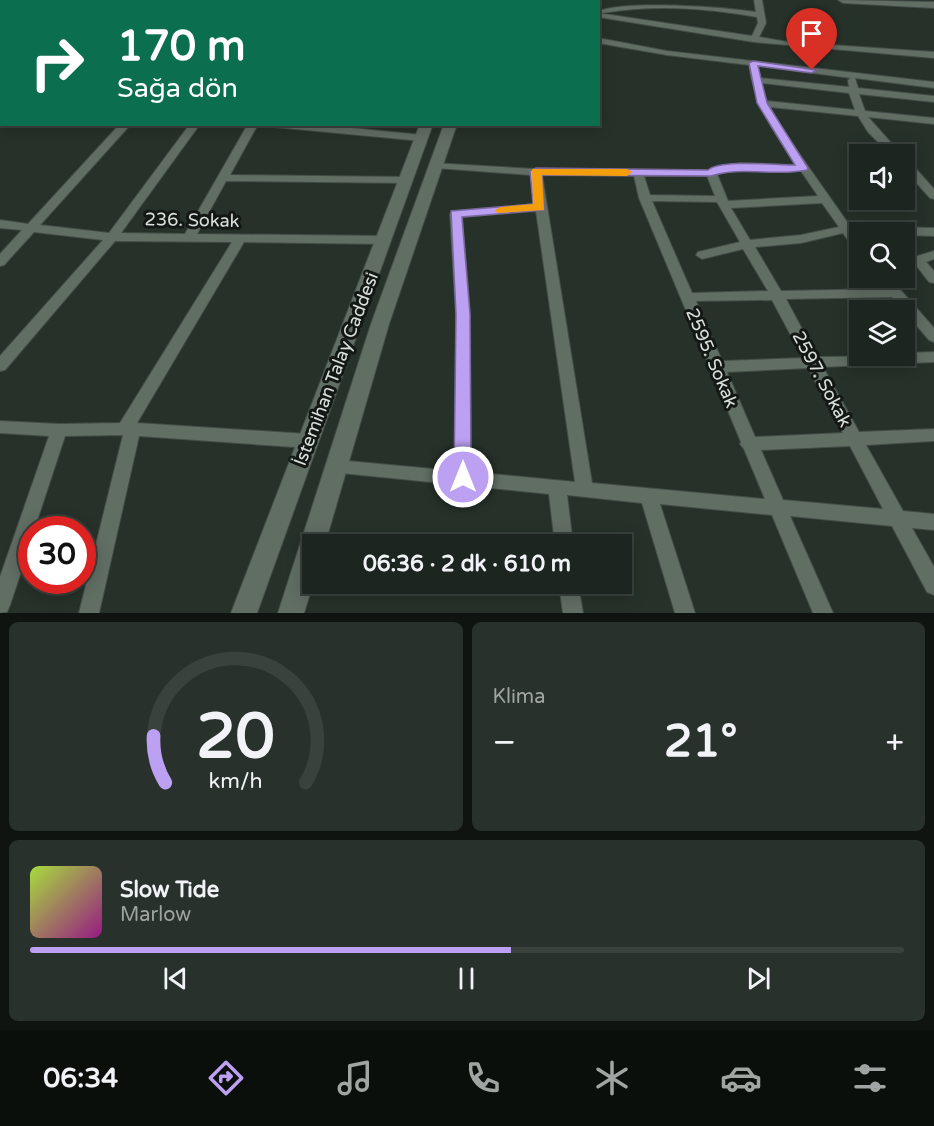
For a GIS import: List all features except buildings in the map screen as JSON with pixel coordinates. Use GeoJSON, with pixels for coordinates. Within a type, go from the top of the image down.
{"type":"FeatureCollection","features":[{"type":"Feature","properties":{"kind":"main road"},"geometry":{"type":"LineString","coordinates":[[843,0],[934,5]]}},
{"type":"Feature","properties":{"kind":"street"},"geometry":{"type":"LineString","coordinates":[[754,40],[762,23],[758,0]]}},
{"type":"Feature","properties":{"kind":"street"},"geometry":{"type":"LineString","coordinates":[[600,14],[623,8],[674,6],[721,8],[759,15]]}},
{"type":"Feature","properties":{"kind":"street"},"geometry":{"type":"LineString","coordinates":[[600,14],[754,40],[934,56]]}},
{"type":"Feature","properties":{"kind":"street"},"geometry":{"type":"LineString","coordinates":[[600,40],[667,53],[934,85]]}},
{"type":"Feature","properties":{"kind":"street"},"geometry":{"type":"LineString","coordinates":[[753,63],[762,103],[803,168],[849,233]]}},
{"type":"Feature","properties":{"kind":"street"},"geometry":{"type":"LineString","coordinates":[[852,75],[859,112],[870,131],[885,144]]}},
{"type":"Feature","properties":{"kind":"street"},"geometry":{"type":"LineString","coordinates":[[756,80],[934,99]]}},
{"type":"Feature","properties":{"kind":"street"},"geometry":{"type":"LineString","coordinates":[[762,103],[934,122]]}},
{"type":"Feature","properties":{"kind":"street"},"geometry":{"type":"LineString","coordinates":[[0,262],[34,228],[124,126]]}},
{"type":"Feature","properties":{"kind":"street"},"geometry":{"type":"LineString","coordinates":[[0,366],[112,237],[194,126]]}},
{"type":"Feature","properties":{"kind":"street"},"geometry":{"type":"LineString","coordinates":[[189,238],[252,126]]}},
{"type":"Feature","properties":{"kind":"street"},"geometry":{"type":"LineString","coordinates":[[304,126],[424,131]]}},
{"type":"Feature","properties":{"kind":"street","name":"İstemihan Talay Caddesi"},"geometry":{"type":"LineString","coordinates":[[316,534],[380,324],[450,126]]}},
{"type":"Feature","properties":{"kind":"street","name":"İstemihan Talay Caddesi"},"geometry":{"type":"LineString","coordinates":[[244,613],[424,131]]}},
{"type":"Feature","properties":{"kind":"street"},"geometry":{"type":"LineString","coordinates":[[436,165],[536,171],[711,173],[715,169],[803,168]]}},
{"type":"Feature","properties":{"kind":"street"},"geometry":{"type":"LineString","coordinates":[[536,171],[585,491]]}},
{"type":"Feature","properties":{"kind":"street"},"geometry":{"type":"LineString","coordinates":[[638,172],[645,198],[687,297]]}},
{"type":"Feature","properties":{"kind":"street","name":"2597. Sokak"},"geometry":{"type":"LineString","coordinates":[[711,173],[723,202],[777,296],[934,586]]}},
{"type":"Feature","properties":{"kind":"street"},"geometry":{"type":"LineString","coordinates":[[915,174],[934,196]]}},
{"type":"Feature","properties":{"kind":"street"},"geometry":{"type":"LineString","coordinates":[[222,178],[407,180]]}},
{"type":"Feature","properties":{"kind":"street"},"geometry":{"type":"LineString","coordinates":[[645,198],[723,202],[824,199]]}},
{"type":"Feature","properties":{"kind":"street"},"geometry":{"type":"LineString","coordinates":[[463,477],[463,314],[456,214],[540,207]]}},
{"type":"Feature","properties":{"kind":"street","name":"236. Sokak"},"geometry":{"type":"LineString","coordinates":[[0,224],[112,237],[385,240]]}},
{"type":"Feature","properties":{"kind":"street"},"geometry":{"type":"LineString","coordinates":[[702,255],[747,244],[801,239],[846,229],[934,232]]}},
{"type":"Feature","properties":{"kind":"street"},"geometry":{"type":"LineString","coordinates":[[89,613],[128,429],[240,239]]}},
{"type":"Feature","properties":{"kind":"street"},"geometry":{"type":"LineString","coordinates":[[934,255],[918,260],[934,279]]}},
{"type":"Feature","properties":{"kind":"street"},"geometry":{"type":"LineString","coordinates":[[892,288],[934,337]]}},
{"type":"Feature","properties":{"kind":"street","name":"2595. Sokak"},"geometry":{"type":"LineString","coordinates":[[822,613],[776,510],[687,297],[897,293]]}},
{"type":"Feature","properties":{"kind":"street"},"geometry":{"type":"LineString","coordinates":[[716,368],[934,357]]}},
{"type":"Feature","properties":{"kind":"street"},"geometry":{"type":"LineString","coordinates":[[0,427],[59,430],[128,429],[308,441]]}},
{"type":"Feature","properties":{"kind":"street"},"geometry":{"type":"LineString","coordinates":[[0,605],[59,430]]}},
{"type":"Feature","properties":{"kind":"street"},"geometry":{"type":"LineString","coordinates":[[748,444],[934,435]]}},
{"type":"Feature","properties":{"kind":"street"},"geometry":{"type":"LineString","coordinates":[[337,467],[463,477],[776,510],[934,522]]}},
{"type":"Feature","properties":{"kind":"street"},"geometry":{"type":"LineString","coordinates":[[557,488],[563,534]]}},
{"type":"Feature","properties":{"kind":"street"},"geometry":{"type":"LineString","coordinates":[[649,498],[685,613]]}},
{"type":"Feature","properties":{"kind":"street","name":"İstemihan Talay Caddesi"},"geometry":{"type":"LineString","coordinates":[[291,613],[302,578]]}},
{"type":"Feature","properties":{"kind":"street"},"geometry":{"type":"LineString","coordinates":[[571,594],[573,613]]}},
{"type":"Feature","properties":{"kind":"slow traffic"},"geometry":{"type":"LineString","coordinates":[[501,210],[540,207],[536,171],[627,172]]}},
{"type":"Feature","properties":{"kind":"route"},"geometry":{"type":"LineString","coordinates":[[463,477],[463,314],[456,214],[540,207],[536,171],[711,173],[715,169],[803,168],[762,103],[757,89],[753,63],[812,70]]}}]}
